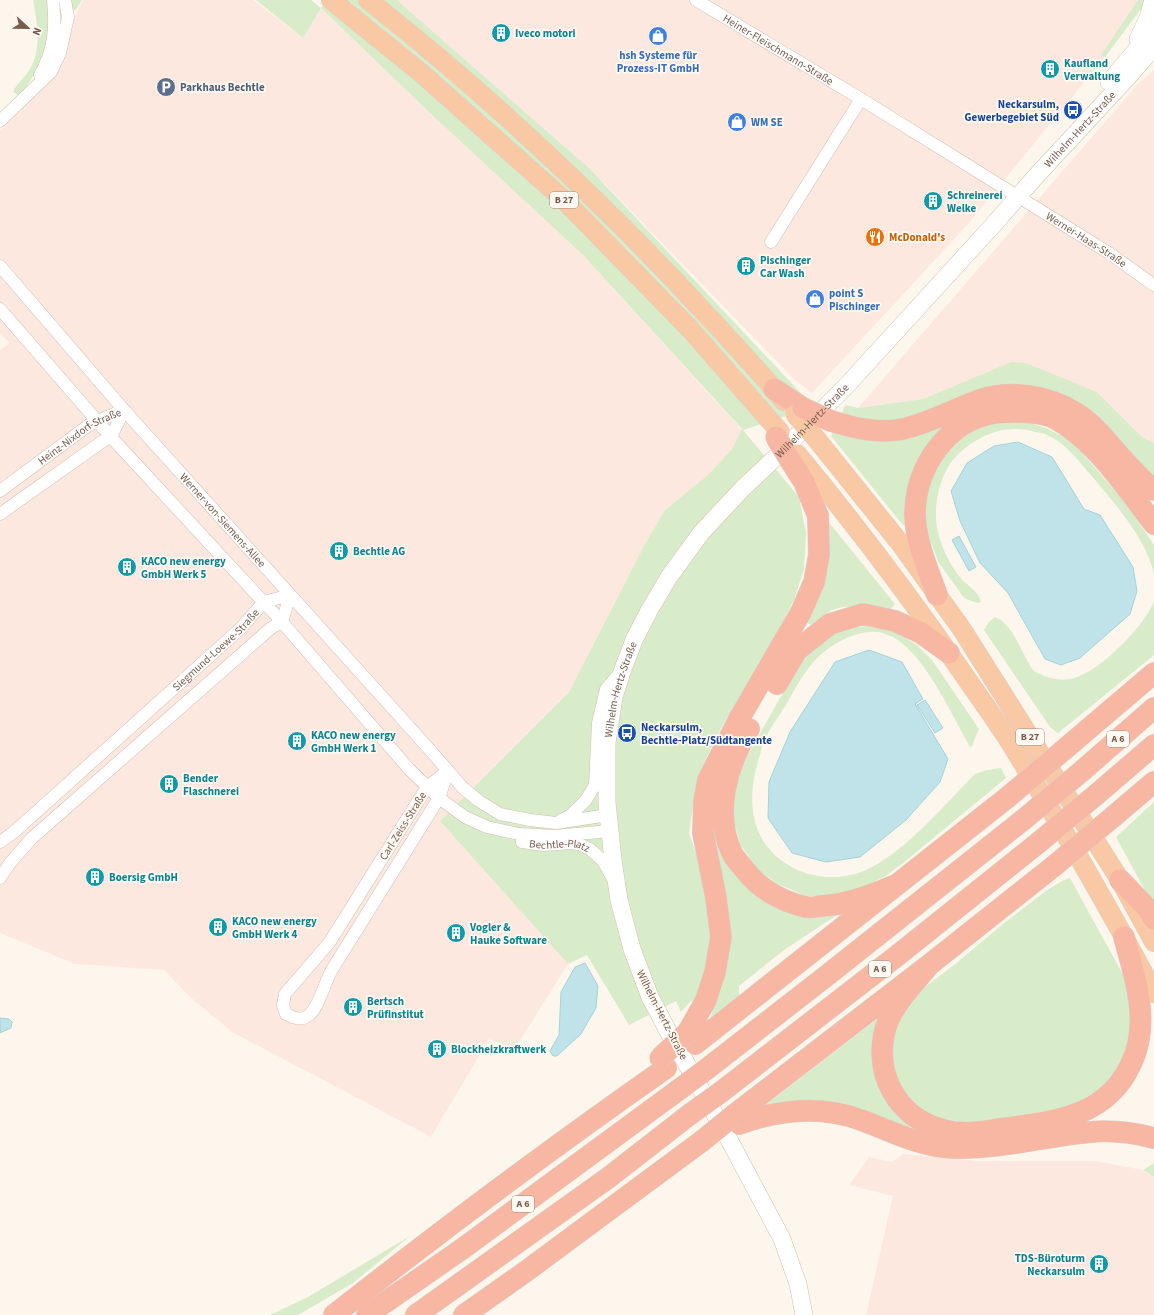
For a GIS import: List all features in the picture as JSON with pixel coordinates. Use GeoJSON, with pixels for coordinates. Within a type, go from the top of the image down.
{"type":"FeatureCollection","features":[{"type":"Feature","properties":{"kind":"highway","name":"B 27"},"geometry":{"type":"LineString","coordinates":[[331,0],[425,77],[564,200],[690,329],[776,431]]}},
{"type":"Feature","properties":{"kind":"highway","name":"B 27"},"geometry":{"type":"LineString","coordinates":[[368,0],[435,54],[497,108],[594,199],[723,332],[774,389]]}},
{"type":"Feature","properties":{"kind":"highway"},"geometry":{"type":"LineString","coordinates":[[386,0],[424,33],[435,54]]}},
{"type":"Feature","properties":{"kind":"highway"},"geometry":{"type":"LineString","coordinates":[[774,389],[799,411],[857,428],[880,431],[902,429],[981,400],[1000,395],[1023,395],[1038,398],[1063,406],[1087,421],[1112,446],[1133,471],[1154,490]]}},
{"type":"Feature","properties":{"kind":"highway","name":"B 27"},"geometry":{"type":"LineString","coordinates":[[799,411],[814,436],[900,543],[961,628],[1120,880],[1154,942]]}},
{"type":"Feature","properties":{"kind":"highway"},"geometry":{"type":"LineString","coordinates":[[937,595],[918,537],[916,525],[916,498],[919,484],[928,460],[935,450],[946,438],[959,428],[976,419],[996,413],[1024,412],[1051,417],[1071,428],[1116,474],[1154,524]]}},
{"type":"Feature","properties":{"kind":"highway"},"geometry":{"type":"LineString","coordinates":[[691,1038],[716,972],[721,937],[716,898],[703,833],[704,801],[708,780],[739,718],[801,612],[814,582],[819,555],[818,516],[794,457],[776,431]]}},
{"type":"Feature","properties":{"kind":"highway","name":"B 27"},"geometry":{"type":"LineString","coordinates":[[794,457],[877,555],[918,608],[1007,739],[1124,937],[1154,993]]}},
{"type":"Feature","properties":{"kind":"highway"},"geometry":{"type":"LineString","coordinates":[[893,886],[869,897],[836,906],[806,907],[780,898],[767,891],[753,880],[732,854],[723,819],[725,786],[747,732],[797,650],[830,624],[863,614],[895,621],[921,633],[949,653]]}},
{"type":"Feature","properties":{"kind":"highway"},"geometry":{"type":"LineString","coordinates":[[334,1315],[446,1227],[640,1085],[691,1038],[893,886],[1008,797],[1151,674]]}},
{"type":"Feature","properties":{"kind":"highway","name":"A 6"},"geometry":{"type":"LineString","coordinates":[[367,1315],[462,1249],[708,1068],[1023,820],[1154,708]]}},
{"type":"Feature","properties":{"kind":"highway","name":"A 6"},"geometry":{"type":"LineString","coordinates":[[416,1315],[608,1178],[721,1092],[898,955],[1038,843],[1154,746]]}},
{"type":"Feature","properties":{"kind":"highway"},"geometry":{"type":"LineString","coordinates":[[464,1315],[525,1272],[702,1141],[737,1120],[1054,866],[1154,782]]}},
{"type":"Feature","properties":{"kind":"highway"},"geometry":{"type":"LineString","coordinates":[[1120,880],[1148,909],[1154,919]]}},
{"type":"Feature","properties":{"kind":"highway"},"geometry":{"type":"LineString","coordinates":[[929,965],[896,1006],[888,1021],[884,1035],[882,1052],[884,1068],[888,1084],[897,1099],[919,1120],[934,1127],[960,1133],[1046,1123],[1087,1111],[1102,1101],[1114,1091],[1123,1080],[1132,1063],[1140,1030],[1140,1008],[1138,988],[1124,937]]}},
{"type":"Feature","properties":{"kind":"highway"},"geometry":{"type":"LineString","coordinates":[[737,1120],[785,1112],[810,1110],[834,1113],[858,1119],[929,1144],[955,1148],[1010,1144],[1092,1132],[1125,1132],[1154,1138]]}},
{"type":"Feature","properties":{"kind":"main road"},"geometry":{"type":"LineString","coordinates":[[1128,68],[1148,18],[1153,0]]}},
{"type":"Feature","properties":{"kind":"main road","name":"Wilhelm-Hertz-Straße"},"geometry":{"type":"LineString","coordinates":[[1128,68],[1154,29]]}},
{"type":"Feature","properties":{"kind":"main road","name":"Wilhelm-Hertz-Straße"},"geometry":{"type":"LineString","coordinates":[[804,1315],[798,1284],[782,1239],[650,997],[632,949],[619,900],[607,803],[607,743],[614,697],[634,640],[650,609],[669,577],[701,533],[743,488],[775,458],[849,383],[995,223],[1037,175],[1082,115],[1128,68],[1154,47]]}},
{"type":"Feature","properties":{"kind":"main road"},"geometry":{"type":"LineString","coordinates":[[1128,68],[1154,54]]}},
{"type":"Feature","properties":{"kind":"street"},"geometry":{"type":"LineString","coordinates":[[31,92],[50,54],[55,19],[52,0]]}},
{"type":"Feature","properties":{"kind":"street"},"geometry":{"type":"LineString","coordinates":[[0,122],[51,72],[60,53],[68,17],[65,0]]}},
{"type":"Feature","properties":{"kind":"street","name":"Heiner-Fleischmann-Straße"},"geometry":{"type":"LineString","coordinates":[[696,0],[861,98],[1018,197]]}},
{"type":"Feature","properties":{"kind":"street"},"geometry":{"type":"LineString","coordinates":[[771,242],[861,98]]}},
{"type":"Feature","properties":{"kind":"street","name":"Werner-Haas-Straße"},"geometry":{"type":"LineString","coordinates":[[1018,197],[1109,254],[1154,285]]}},
{"type":"Feature","properties":{"kind":"street","name":"Werner-von-Siemens-Allee"},"geometry":{"type":"LineString","coordinates":[[0,266],[124,410],[448,771]]}},
{"type":"Feature","properties":{"kind":"street"},"geometry":{"type":"LineString","coordinates":[[0,309],[111,437],[264,602],[410,770],[428,787]]}},
{"type":"Feature","properties":{"kind":"street","name":"Heinz-Nixdorf-Straße"},"geometry":{"type":"LineString","coordinates":[[0,491],[97,421],[124,410]]}},
{"type":"Feature","properties":{"kind":"street","name":"Heinz-Nixdorf-Straße"},"geometry":{"type":"LineString","coordinates":[[0,514],[111,437],[124,410]]}},
{"type":"Feature","properties":{"kind":"street"},"geometry":{"type":"LineString","coordinates":[[282,622],[290,595]]}},
{"type":"Feature","properties":{"kind":"street","name":"Siegmund-Loewe-Straße"},"geometry":{"type":"LineString","coordinates":[[0,842],[14,832],[240,629],[264,602],[290,595]]}},
{"type":"Feature","properties":{"kind":"street","name":"Siegmund-Loewe-Straße"},"geometry":{"type":"LineString","coordinates":[[0,878],[10,863],[32,838],[271,628],[282,622]]}},
{"type":"Feature","properties":{"kind":"street"},"geometry":{"type":"LineString","coordinates":[[556,823],[570,816],[586,800],[595,785],[598,724],[606,689],[623,669]]}},
{"type":"Feature","properties":{"kind":"street"},"geometry":{"type":"LineString","coordinates":[[122,735],[134,749]]}},
{"type":"Feature","properties":{"kind":"street","name":"Carl-Zeiss-Straße"},"geometry":{"type":"LineString","coordinates":[[448,771],[439,798],[331,970],[311,1014],[304,1019],[300,1019],[286,1014],[283,1005],[285,994],[329,943],[428,787],[448,771]]}},
{"type":"Feature","properties":{"kind":"street","name":"Bechtle-Platz"},"geometry":{"type":"LineString","coordinates":[[448,771],[463,788],[479,801],[500,814],[556,823],[609,823]]}},
{"type":"Feature","properties":{"kind":"street","name":"Bechtle-Platz"},"geometry":{"type":"LineString","coordinates":[[428,787],[439,798],[465,817],[487,826],[519,834],[554,836],[609,823]]}},
{"type":"Feature","properties":{"kind":"street","name":"Bechtle-Platz"},"geometry":{"type":"LineString","coordinates":[[487,826],[499,836],[521,841],[544,845],[570,843],[580,844],[590,849],[603,861],[617,885]]}},
{"type":"Feature","properties":{"kind":"street"},"geometry":{"type":"LineString","coordinates":[[329,943],[343,952]]}},
{"type":"Feature","properties":{"kind":"shaded area"},"geometry":{"type":"Polygon","coordinates":[[[83,0],[253,0],[303,38],[321,8],[432,115],[583,255],[742,430],[732,449],[708,475],[665,510],[645,544],[569,692],[440,821],[568,964],[514,1050],[489,1039],[431,1137],[232,1032],[190,997],[164,970],[75,964],[0,933],[0,350],[10,343],[0,334],[0,130],[38,94],[83,0]]]}},
{"type":"Feature","properties":{"kind":"shaded area"},"geometry":{"type":"Polygon","coordinates":[[[397,0],[1140,0],[1130,19],[1105,57],[968,224],[812,393],[794,379],[589,168],[397,0]]]}},
{"type":"Feature","properties":{"kind":"shaded area"},"geometry":{"type":"Polygon","coordinates":[[[1154,70],[1154,443],[1142,437],[1097,392],[1011,362],[923,399],[858,408],[1137,85],[1154,70]]]}},
{"type":"Feature","properties":{"kind":"shaded area"},"geometry":{"type":"Polygon","coordinates":[[[903,1154],[977,1161],[1096,1161],[1143,1170],[1154,1177],[1154,1315],[866,1315],[893,1196],[849,1185],[869,1157],[892,1162],[903,1154]]]}},
{"type":"Feature","properties":{"kind":"green space"},"geometry":{"type":"Polygon","coordinates":[[[33,0],[49,0],[48,44],[39,67],[23,92],[18,95],[13,92],[30,69],[36,52],[38,34],[33,0]]]}},
{"type":"Feature","properties":{"kind":"green space"},"geometry":{"type":"Polygon","coordinates":[[[69,0],[82,0],[76,10],[73,10],[69,0]]]}},
{"type":"Feature","properties":{"kind":"green space"},"geometry":{"type":"Polygon","coordinates":[[[256,0],[311,0],[321,8],[303,38],[256,0]]]}},
{"type":"Feature","properties":{"kind":"green space"},"geometry":{"type":"Polygon","coordinates":[[[328,0],[397,0],[589,168],[814,407],[743,430],[799,497],[806,533],[804,569],[794,600],[770,647],[720,730],[704,763],[696,786],[689,833],[700,865],[712,939],[708,966],[696,998],[681,1012],[676,1001],[629,1025],[587,955],[568,964],[440,821],[569,692],[645,544],[665,510],[708,475],[732,449],[742,429],[583,255],[432,115],[321,8],[328,0]]]}},
{"type":"Feature","properties":{"kind":"green space"},"geometry":{"type":"Polygon","coordinates":[[[1138,0],[1145,0],[1141,9],[1105,57],[1101,55],[1138,0]]]}},
{"type":"Feature","properties":{"kind":"green space"},"geometry":{"type":"Polygon","coordinates":[[[1011,362],[1026,363],[1097,392],[1142,437],[1154,443],[1154,478],[1116,436],[1086,407],[1061,395],[1024,384],[1004,385],[898,423],[840,419],[845,405],[858,408],[923,399],[1011,362]]]}},
{"type":"Feature","properties":{"kind":"green space"},"geometry":{"type":"Polygon","coordinates":[[[1023,421],[1046,428],[1072,441],[1126,504],[1154,545],[1154,574],[1144,547],[1128,520],[1070,452],[1059,442],[1044,434],[1022,429],[1005,430],[978,439],[962,451],[950,464],[939,489],[936,503],[936,524],[940,540],[955,571],[978,595],[981,602],[977,603],[964,598],[939,563],[928,536],[923,510],[925,487],[940,459],[958,441],[980,427],[998,423],[1023,421]]]}},
{"type":"Feature","properties":{"kind":"green space"},"geometry":{"type":"Polygon","coordinates":[[[946,426],[905,526],[831,436],[833,432],[946,426]]]}},
{"type":"Feature","properties":{"kind":"green space"},"geometry":{"type":"Polygon","coordinates":[[[823,515],[895,604],[890,610],[848,607],[835,609],[811,625],[806,622],[823,515]]]}},
{"type":"Feature","properties":{"kind":"green space"},"geometry":{"type":"Polygon","coordinates":[[[1154,602],[1153,656],[1058,733],[1050,727],[984,630],[988,623],[995,617],[1001,620],[1006,624],[1014,636],[1033,670],[1044,676],[1060,680],[1069,679],[1087,672],[1110,656],[1141,623],[1154,602]]]}},
{"type":"Feature","properties":{"kind":"green space"},"geometry":{"type":"Polygon","coordinates":[[[867,626],[889,628],[917,645],[932,660],[979,729],[971,748],[924,667],[899,641],[886,634],[866,632],[835,644],[818,658],[807,670],[763,744],[754,775],[752,792],[753,809],[756,824],[762,839],[771,851],[784,862],[808,874],[835,877],[862,872],[884,860],[912,838],[975,774],[1001,768],[1006,778],[902,864],[884,877],[857,890],[825,897],[806,896],[776,883],[757,869],[740,844],[733,818],[734,793],[744,762],[789,682],[811,649],[842,629],[867,626]]]}},
{"type":"Feature","properties":{"kind":"green space"},"geometry":{"type":"Polygon","coordinates":[[[1154,802],[1154,907],[1116,837],[1154,802]]]}},
{"type":"Feature","properties":{"kind":"green space"},"geometry":{"type":"Polygon","coordinates":[[[712,835],[717,837],[734,873],[755,895],[781,910],[812,916],[837,915],[784,950],[739,986],[739,996],[710,1018],[722,987],[729,944],[728,903],[712,835]]]}},
{"type":"Feature","properties":{"kind":"green space"},"geometry":{"type":"Polygon","coordinates":[[[1070,878],[1126,980],[1130,991],[1133,1037],[1116,1074],[1100,1090],[1080,1105],[1030,1117],[975,1123],[948,1121],[929,1115],[913,1103],[898,1082],[891,1053],[893,1031],[900,1015],[925,987],[1003,924],[1047,890],[1070,878]]]}},
{"type":"Feature","properties":{"kind":"green space"},"geometry":{"type":"Polygon","coordinates":[[[880,1017],[910,1125],[909,1128],[766,1107],[765,1105],[880,1017]]]}},
{"type":"Feature","properties":{"kind":"green space"},"geometry":{"type":"Polygon","coordinates":[[[1154,1163],[1154,1177],[1143,1170],[1154,1163]]]}},
{"type":"Feature","properties":{"kind":"green space"},"geometry":{"type":"Polygon","coordinates":[[[410,1236],[353,1283],[298,1315],[270,1315],[308,1297],[410,1236]]]}},
{"type":"Feature","properties":{"kind":"water"},"geometry":{"type":"Polygon","coordinates":[[[1018,442],[1052,457],[1084,509],[1100,515],[1133,567],[1137,591],[1130,614],[1080,658],[1061,665],[1045,659],[1008,593],[980,563],[960,521],[951,491],[967,463],[994,446],[1018,442]]]}},
{"type":"Feature","properties":{"kind":"water"},"geometry":{"type":"Polygon","coordinates":[[[959,536],[976,567],[969,571],[952,540],[959,536]]]}},
{"type":"Feature","properties":{"kind":"water"},"geometry":{"type":"Polygon","coordinates":[[[869,650],[902,662],[923,699],[915,704],[948,759],[940,782],[906,820],[860,857],[826,862],[792,853],[768,818],[769,782],[790,732],[835,662],[869,650]]]}},
{"type":"Feature","properties":{"kind":"water"},"geometry":{"type":"Polygon","coordinates":[[[925,700],[943,728],[935,733],[917,705],[925,700]]]}},
{"type":"Feature","properties":{"kind":"water"},"geometry":{"type":"Polygon","coordinates":[[[585,963],[598,986],[596,1008],[581,1034],[557,1056],[553,1056],[550,1051],[559,1035],[561,992],[575,967],[585,963]]]}},
{"type":"Feature","properties":{"kind":"water"},"geometry":{"type":"Polygon","coordinates":[[[0,1018],[9,1019],[12,1022],[11,1028],[0,1033],[0,1018]]]}},
{"type":"Feature","properties":{"kind":"place","name":"Iveco motori"},"geometry":{"type":"Point","coordinates":[501,33]}},
{"type":"Feature","properties":{"kind":"place","name":"hsh Systeme für Prozess-IT GmbH"},"geometry":{"type":"Point","coordinates":[658,36]}},
{"type":"Feature","properties":{"kind":"place","name":"Kaufland Verwaltung"},"geometry":{"type":"Point","coordinates":[1050,69]}},
{"type":"Feature","properties":{"kind":"place","name":"Parkhaus Bechtle"},"geometry":{"type":"Point","coordinates":[166,87]}},
{"type":"Feature","properties":{"kind":"place","name":"Neckarsulm, Gewerbegebiet Süd"},"geometry":{"type":"Point","coordinates":[1073,110]}},
{"type":"Feature","properties":{"kind":"place","name":"WM SE"},"geometry":{"type":"Point","coordinates":[737,122]}},
{"type":"Feature","properties":{"kind":"place","name":"Schreinerei Welke"},"geometry":{"type":"Point","coordinates":[933,201]}},
{"type":"Feature","properties":{"kind":"place","name":"McDonald's"},"geometry":{"type":"Point","coordinates":[875,237]}},
{"type":"Feature","properties":{"kind":"place","name":"Pischinger Car Wash"},"geometry":{"type":"Point","coordinates":[746,266]}},
{"type":"Feature","properties":{"kind":"place","name":"point S Pischinger"},"geometry":{"type":"Point","coordinates":[815,299]}},
{"type":"Feature","properties":{"kind":"place","name":"Bechtle AG"},"geometry":{"type":"Point","coordinates":[339,551]}},
{"type":"Feature","properties":{"kind":"place","name":"KACO new energy GmbH Werk 5"},"geometry":{"type":"Point","coordinates":[127,567]}},
{"type":"Feature","properties":{"kind":"place","name":"Neckarsulm, Bechtle-Platz/Südtangente"},"geometry":{"type":"Point","coordinates":[627,733]}},
{"type":"Feature","properties":{"kind":"place","name":"KACO new energy GmbH Werk 1"},"geometry":{"type":"Point","coordinates":[297,741]}},
{"type":"Feature","properties":{"kind":"place","name":"Bender Flaschnerei"},"geometry":{"type":"Point","coordinates":[169,784]}},
{"type":"Feature","properties":{"kind":"place","name":"Boersig GmbH"},"geometry":{"type":"Point","coordinates":[95,877]}},
{"type":"Feature","properties":{"kind":"place","name":"KACO new energy GmbH Werk 4"},"geometry":{"type":"Point","coordinates":[218,927]}},
{"type":"Feature","properties":{"kind":"place","name":"Vogler & Hauke Software"},"geometry":{"type":"Point","coordinates":[456,933]}},
{"type":"Feature","properties":{"kind":"place","name":"Bertsch Prüfinstitut"},"geometry":{"type":"Point","coordinates":[353,1007]}},
{"type":"Feature","properties":{"kind":"place","name":"Blockheizkraftwerk"},"geometry":{"type":"Point","coordinates":[437,1049]}},
{"type":"Feature","properties":{"kind":"place","name":"TDS-Büroturm Neckarsulm"},"geometry":{"type":"Point","coordinates":[1099,1264]}}]}
